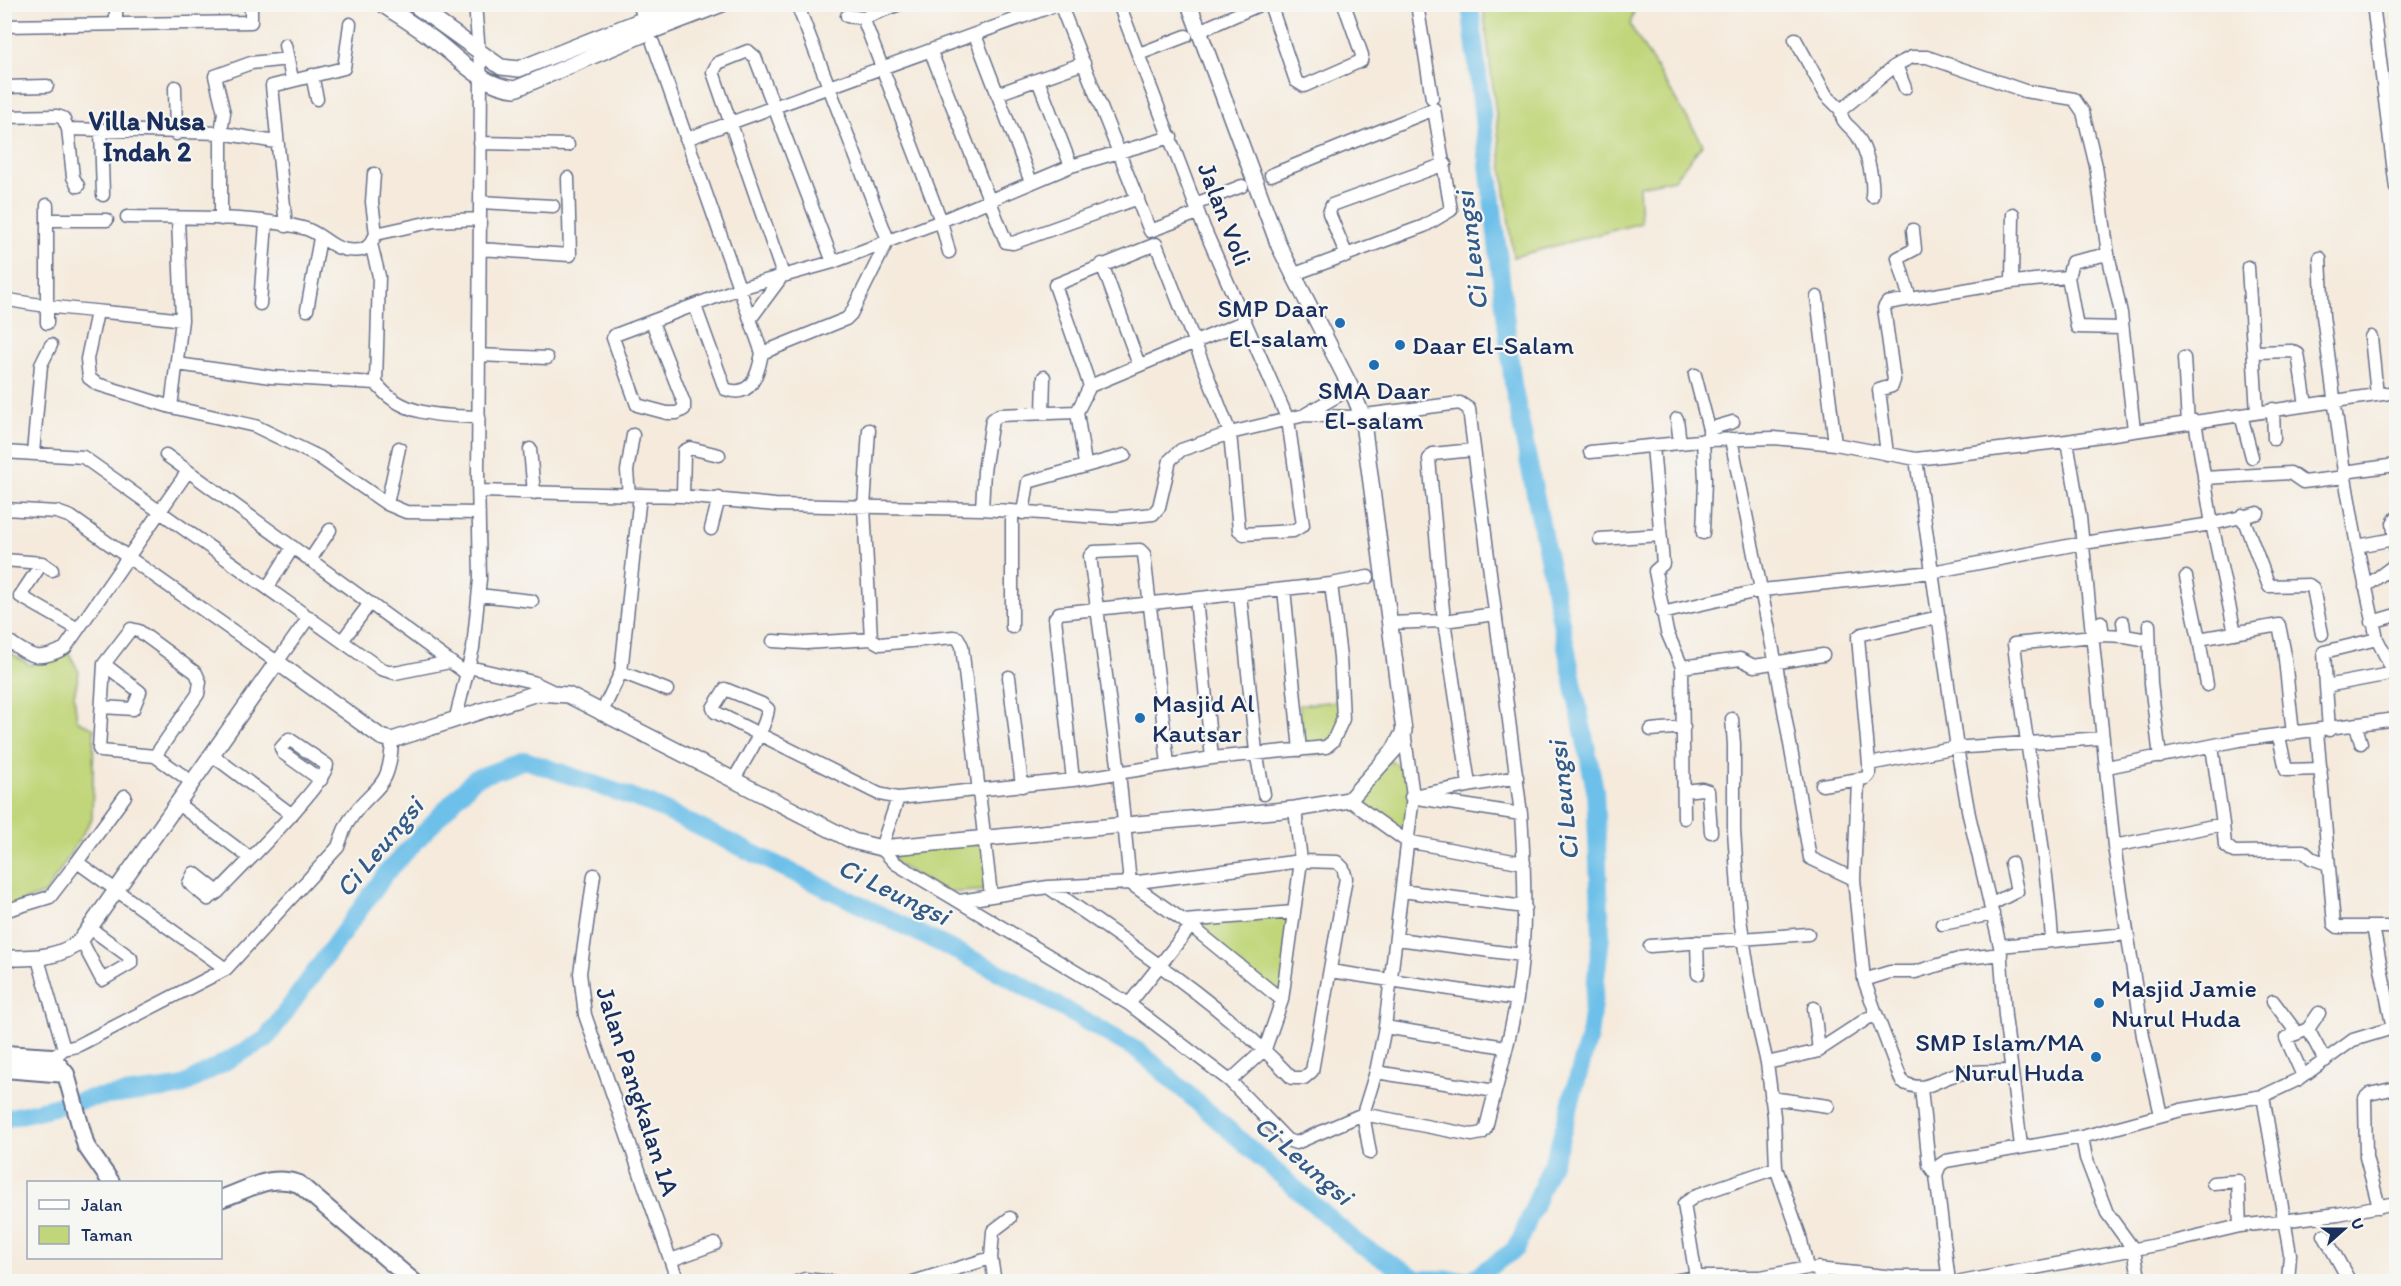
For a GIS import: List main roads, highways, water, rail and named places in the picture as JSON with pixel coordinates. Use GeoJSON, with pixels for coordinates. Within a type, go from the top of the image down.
{"type":"FeatureCollection","features":[{"type":"Feature","properties":{"kind":"main road"},"geometry":{"type":"LineString","coordinates":[[5,1055],[58,1053],[86,1146],[110,1181]]}},
{"type":"Feature","properties":{"kind":"main road"},"geometry":{"type":"LineString","coordinates":[[5,1055],[68,1081]]}},
{"type":"Feature","properties":{"kind":"main road"},"geometry":{"type":"LineString","coordinates":[[222,1198],[272,1179],[285,1179],[299,1184],[414,1281]]}},
{"type":"Feature","properties":{"kind":"waterway","name":"Ci Leungsi"},"geometry":{"type":"LineString","coordinates":[[4,1119],[91,1098],[180,1087],[266,1039],[387,872],[474,779],[525,760],[651,804],[995,970],[1140,1052],[1360,1245],[1417,1279],[1471,1280],[1517,1248],[1558,1148],[1589,1037],[1601,937],[1595,790],[1513,385],[1470,4]]}},
{"type":"Feature","properties":{"kind":"place","name":"SMP Daar El-salam"},"geometry":{"type":"Point","coordinates":[1340,323]}},
{"type":"Feature","properties":{"kind":"place","name":"Daar El-Salam"},"geometry":{"type":"Point","coordinates":[1400,345]}},
{"type":"Feature","properties":{"kind":"place","name":"SMA Daar El-salam"},"geometry":{"type":"Point","coordinates":[1374,365]}},
{"type":"Feature","properties":{"kind":"place","name":"Masjid Al Kautsar"},"geometry":{"type":"Point","coordinates":[1140,718]}},
{"type":"Feature","properties":{"kind":"place","name":"Masjid Jamie Nurul Huda"},"geometry":{"type":"Point","coordinates":[2099,1003]}},
{"type":"Feature","properties":{"kind":"place","name":"SMP Islam/MA Nurul Huda"},"geometry":{"type":"Point","coordinates":[2096,1057]}},
{"type":"Feature","properties":{"kind":"district","name":"Villa Nusa Indah 2"},"geometry":{"type":"Point","coordinates":[147,136]}}]}
